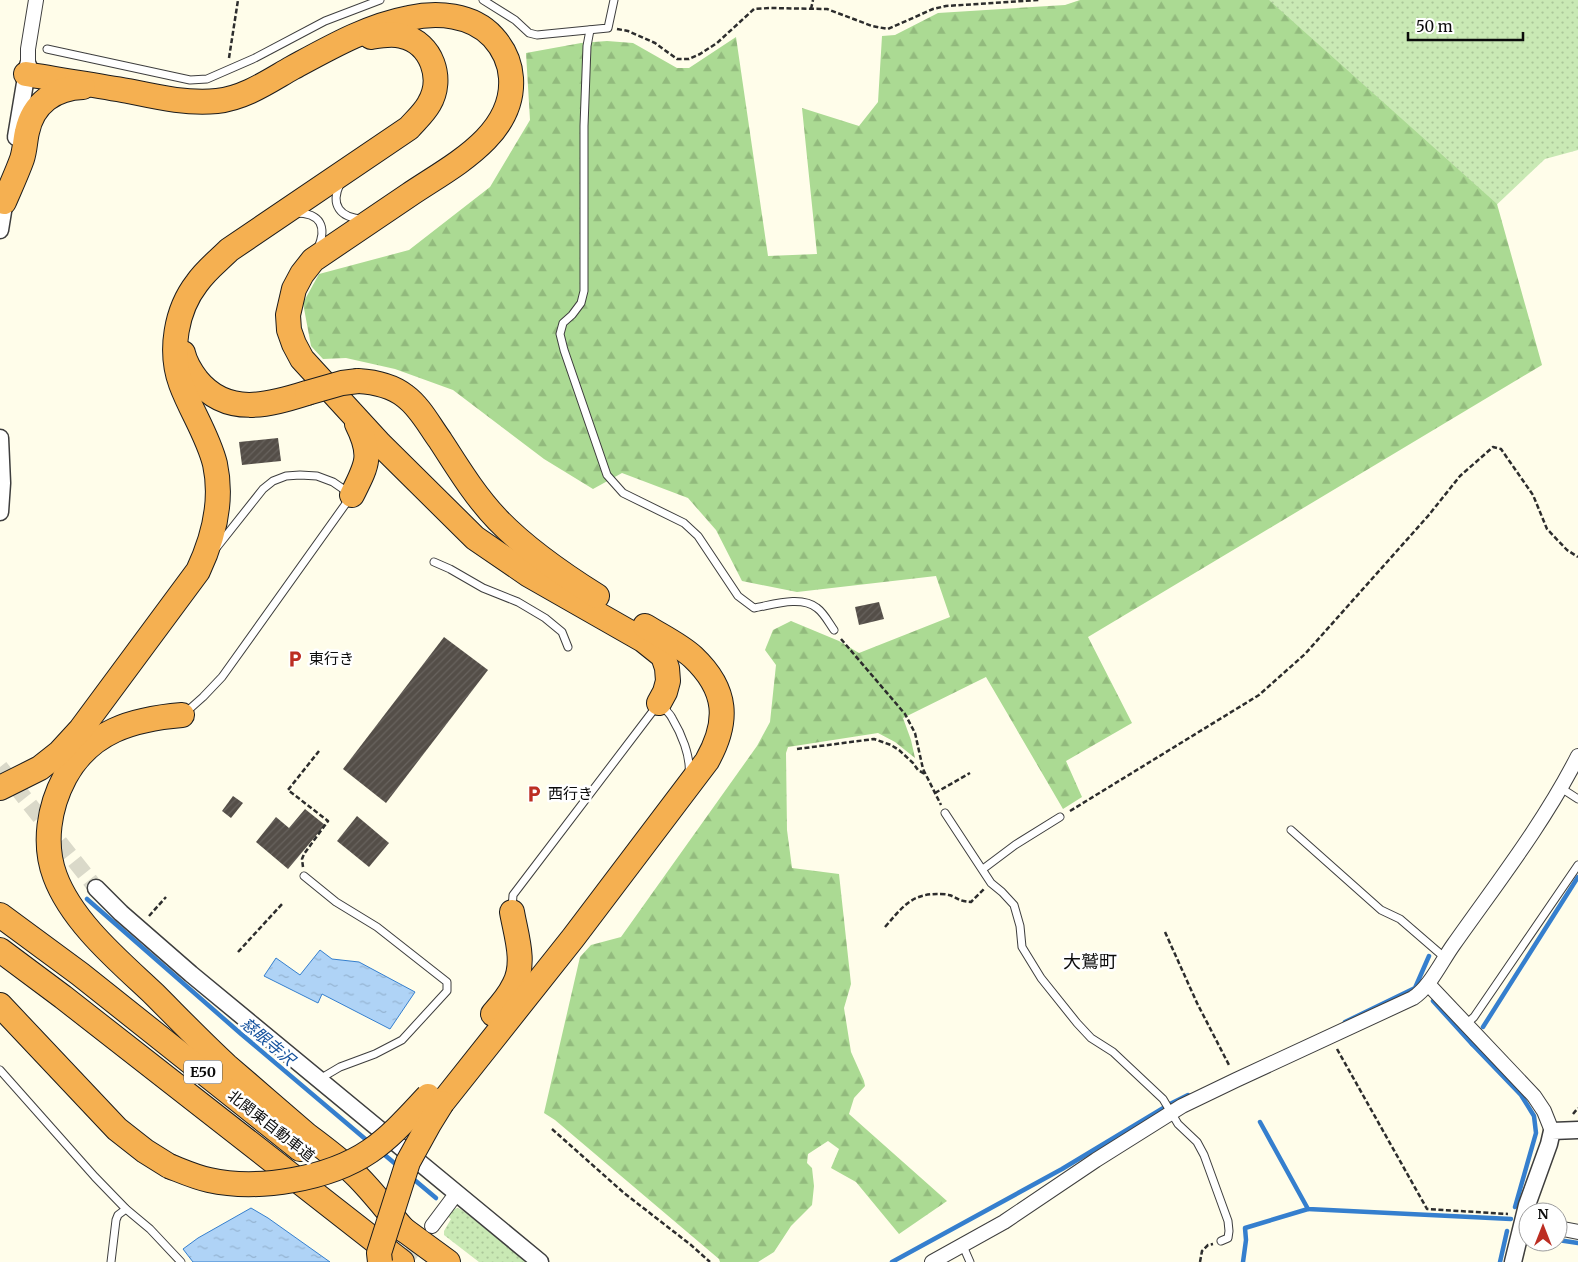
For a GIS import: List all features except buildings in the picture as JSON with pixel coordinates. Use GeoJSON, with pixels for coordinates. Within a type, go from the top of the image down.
{"type":"FeatureCollection","features":[{"type":"Feature","properties":{"kind":"highway"},"geometry":{"type":"LineString","coordinates":[[27,68],[98,86],[180,101],[219,101],[246,93],[342,41],[388,23],[431,15],[448,16],[472,22],[491,35],[501,46],[508,60],[512,88],[509,104],[495,130],[462,159],[313,260],[302,274],[294,289],[288,315],[289,330],[302,360],[352,416],[475,538],[529,575],[643,640],[663,656],[667,668],[668,681],[665,692],[658,703]]}},
{"type":"Feature","properties":{"kind":"highway"},"geometry":{"type":"LineString","coordinates":[[0,788],[20,780],[40,768],[59,753],[81,729],[198,571],[208,550],[214,532],[219,501],[217,479],[210,449],[181,383],[178,370],[176,336],[186,300],[196,283],[229,250],[409,128],[429,104],[435,92],[436,78],[434,65],[422,46],[413,39],[389,34],[342,41]]}},
{"type":"Feature","properties":{"kind":"highway"},"geometry":{"type":"LineString","coordinates":[[4,202],[23,157],[27,130],[33,115],[42,103],[55,93],[68,88],[98,86]]}},
{"type":"Feature","properties":{"kind":"highway"},"geometry":{"type":"LineString","coordinates":[[0,1005],[117,1129],[145,1151],[170,1166],[185,1173],[209,1180],[231,1183],[256,1183],[318,1174],[369,1151],[435,1100],[573,938],[707,761],[716,745],[721,729],[722,713],[720,698],[713,681],[693,657],[574,582],[520,541],[481,501],[419,409],[405,396],[392,388],[376,382],[358,381],[342,383],[266,404],[246,405],[231,403],[214,395],[202,386],[192,374],[184,357],[180,316]]}},
{"type":"Feature","properties":{"kind":"highway"},"geometry":{"type":"LineString","coordinates":[[352,416],[365,440],[367,455],[365,470],[352,495]]}},
{"type":"Feature","properties":{"kind":"highway"},"geometry":{"type":"LineString","coordinates":[[182,715],[143,719],[116,728],[95,742],[75,760],[61,784],[50,819],[49,845],[56,876],[70,903],[97,938],[225,1063],[356,1175],[404,1230]]}},
{"type":"Feature","properties":{"kind":"highway"},"geometry":{"type":"LineString","coordinates":[[380,1262],[379,1254],[408,1162],[429,1124],[435,1100],[508,996],[515,983],[520,966],[520,951],[512,912]]}},
{"type":"Feature","properties":{"kind":"highway","name":"北関東自動車道"},"geometry":{"type":"LineString","coordinates":[[0,915],[80,974],[404,1230],[448,1262]]}},
{"type":"Feature","properties":{"kind":"highway","name":"北関東自動車道"},"geometry":{"type":"LineString","coordinates":[[0,950],[402,1262]]}},
{"type":"Feature","properties":{"kind":"street"},"geometry":{"type":"LineString","coordinates":[[0,230],[27,68],[28,48],[36,0]]}},
{"type":"Feature","properties":{"kind":"street"},"geometry":{"type":"LineString","coordinates":[[0,438],[2,483],[0,512]]}},
{"type":"Feature","properties":{"kind":"street"},"geometry":{"type":"LineString","coordinates":[[932,1262],[1004,1222],[1096,1160],[1172,1113],[1236,1080],[1413,998],[1428,984],[1444,957],[1526,842],[1561,788],[1578,756]]}},
{"type":"Feature","properties":{"kind":"street"},"geometry":{"type":"LineString","coordinates":[[96,888],[121,913],[191,974],[540,1262]]}},
{"type":"Feature","properties":{"kind":"street"},"geometry":{"type":"LineString","coordinates":[[1428,984],[1534,1096],[1544,1110],[1552,1131],[1528,1202]]}},
{"type":"Feature","properties":{"kind":"street"},"geometry":{"type":"LineString","coordinates":[[1552,1131],[1578,1130]]}},
{"type":"Feature","properties":{"kind":"street"},"geometry":{"type":"LineString","coordinates":[[432,1226],[456,1194]]}},
{"type":"Feature","properties":{"kind":"street"},"geometry":{"type":"LineString","coordinates":[[1513,1262],[1518,1245]]}},
{"type":"Feature","properties":{"kind":"lane"},"geometry":{"type":"LineString","coordinates":[[47,49],[190,80],[207,80],[255,58],[325,21],[380,0]]}},
{"type":"Feature","properties":{"kind":"lane"},"geometry":{"type":"LineString","coordinates":[[483,0],[515,20],[529,34],[608,28],[614,0]]}},
{"type":"Feature","properties":{"kind":"lane"},"geometry":{"type":"LineString","coordinates":[[590,30],[587,46],[584,126],[584,291],[581,303],[563,323],[560,334],[567,360],[607,475],[623,493],[684,523],[698,536],[738,596],[754,608],[783,603],[807,602],[818,608],[834,630]]}},
{"type":"Feature","properties":{"kind":"lane"},"geometry":{"type":"LineString","coordinates":[[348,171],[338,186],[336,205],[342,213],[349,217],[360,219],[376,218]]}},
{"type":"Feature","properties":{"kind":"lane"},"geometry":{"type":"LineString","coordinates":[[284,214],[305,213],[313,215],[320,222],[322,240],[313,260]]}},
{"type":"Feature","properties":{"kind":"lane"},"geometry":{"type":"LineString","coordinates":[[182,715],[222,677],[352,495],[333,482],[317,476],[286,476],[273,481],[264,489],[198,571]]}},
{"type":"Feature","properties":{"kind":"lane"},"geometry":{"type":"LineString","coordinates":[[434,562],[483,588],[518,602],[545,618],[562,632],[568,647]]}},
{"type":"Feature","properties":{"kind":"lane"},"geometry":{"type":"LineString","coordinates":[[512,912],[513,894],[658,703],[671,716],[687,753],[689,770],[687,787]]}},
{"type":"Feature","properties":{"kind":"lane"},"geometry":{"type":"LineString","coordinates":[[1561,788],[1578,799]]}},
{"type":"Feature","properties":{"kind":"lane"},"geometry":{"type":"LineString","coordinates":[[945,813],[983,868],[991,883],[1014,904],[1018,915],[1022,947],[1041,978],[1077,1024],[1091,1038],[1113,1052],[1163,1099],[1178,1124],[1196,1142],[1204,1155],[1228,1226],[1228,1238],[1221,1241]]}},
{"type":"Feature","properties":{"kind":"lane"},"geometry":{"type":"LineString","coordinates":[[983,868],[1015,845],[1060,818]]}},
{"type":"Feature","properties":{"kind":"lane"},"geometry":{"type":"LineString","coordinates":[[1291,830],[1381,910],[1400,919],[1444,957]]}},
{"type":"Feature","properties":{"kind":"lane"},"geometry":{"type":"LineString","coordinates":[[1466,1024],[1474,1017],[1578,865]]}},
{"type":"Feature","properties":{"kind":"lane"},"geometry":{"type":"LineString","coordinates":[[304,876],[336,902],[378,928],[447,982],[447,990],[402,1040],[375,1054],[340,1067],[318,1080]]}},
{"type":"Feature","properties":{"kind":"lane"},"geometry":{"type":"LineString","coordinates":[[0,1070],[126,1209],[150,1229],[181,1262]]}},
{"type":"Feature","properties":{"kind":"lane"},"geometry":{"type":"LineString","coordinates":[[111,1262],[116,1220],[118,1215],[126,1209]]}},
{"type":"Feature","properties":{"kind":"lane"},"geometry":{"type":"LineString","coordinates":[[963,1246],[970,1262]]}},
{"type":"Feature","properties":{"kind":"path"},"geometry":{"type":"LineString","coordinates":[[227,71],[238,0]]}},
{"type":"Feature","properties":{"kind":"path"},"geometry":{"type":"LineString","coordinates":[[811,10],[813,0]]}},
{"type":"Feature","properties":{"kind":"path"},"geometry":{"type":"LineString","coordinates":[[608,28],[628,31],[655,44],[677,58],[689,58],[700,54],[717,43],[754,9],[828,10],[872,26],[888,29],[946,6],[1039,0]]}},
{"type":"Feature","properties":{"kind":"path"},"geometry":{"type":"LineString","coordinates":[[1060,818],[1259,695],[1305,654],[1428,516],[1460,476],[1493,447],[1501,449],[1533,495],[1548,529],[1567,550],[1578,557]]}},
{"type":"Feature","properties":{"kind":"path"},"geometry":{"type":"LineString","coordinates":[[834,630],[904,714],[915,734],[923,769],[945,813]]}},
{"type":"Feature","properties":{"kind":"path"},"geometry":{"type":"LineString","coordinates":[[796,749],[874,739],[899,750],[918,770],[926,775]]}},
{"type":"Feature","properties":{"kind":"path"},"geometry":{"type":"LineString","coordinates":[[304,876],[302,859],[304,854],[328,821],[288,790],[319,751]]}},
{"type":"Feature","properties":{"kind":"path"},"geometry":{"type":"LineString","coordinates":[[935,793],[970,773]]}},
{"type":"Feature","properties":{"kind":"path"},"geometry":{"type":"LineString","coordinates":[[885,927],[917,896],[949,894],[960,902],[971,902],[991,883]]}},
{"type":"Feature","properties":{"kind":"path"},"geometry":{"type":"LineString","coordinates":[[148,918],[166,897]]}},
{"type":"Feature","properties":{"kind":"path"},"geometry":{"type":"LineString","coordinates":[[238,952],[283,904]]}},
{"type":"Feature","properties":{"kind":"path"},"geometry":{"type":"LineString","coordinates":[[1165,932],[1197,1003],[1236,1080]]}},
{"type":"Feature","properties":{"kind":"path"},"geometry":{"type":"LineString","coordinates":[[1331,1037],[1427,1209],[1518,1216]]}},
{"type":"Feature","properties":{"kind":"path"},"geometry":{"type":"LineString","coordinates":[[552,1129],[624,1193],[710,1262]]}},
{"type":"Feature","properties":{"kind":"path"},"geometry":{"type":"LineString","coordinates":[[1200,1262],[1202,1251],[1208,1245],[1221,1241]]}},
{"type":"Feature","properties":{"kind":"green space"},"geometry":{"type":"Polygon","coordinates":[[[1080,0],[1269,0],[1497,204],[1542,365],[1088,637],[1132,723],[1066,761],[1082,797],[1063,809],[986,677],[903,718],[915,758],[895,742],[878,733],[788,747],[786,753],[787,830],[792,868],[839,874],[851,984],[844,1008],[851,1052],[865,1086],[854,1098],[849,1114],[947,1201],[899,1234],[856,1182],[831,1168],[839,1149],[828,1141],[808,1154],[807,1163],[812,1168],[814,1186],[812,1205],[791,1226],[774,1252],[758,1262],[720,1262],[719,1259],[555,1120],[544,1113],[580,957],[591,945],[621,937],[757,746],[770,722],[776,665],[765,650],[773,630],[791,621],[839,641],[859,653],[950,617],[936,576],[797,592],[742,581],[716,530],[688,498],[622,473],[593,489],[544,459],[453,390],[395,369],[346,358],[323,359],[311,346],[303,303],[319,274],[409,250],[490,187],[530,120],[526,53],[581,43],[607,41],[633,43],[677,68],[689,68],[736,37],[768,256],[817,254],[802,108],[859,126],[878,102],[882,36],[895,35],[938,13],[1065,5],[1080,0]]]}},
{"type":"Feature","properties":{"kind":"green space"},"geometry":{"type":"Polygon","coordinates":[[[1142,0],[1578,0],[1578,150],[1545,159],[1434,264],[1142,0]]]}},
{"type":"Feature","properties":{"kind":"green space"},"geometry":{"type":"Polygon","coordinates":[[[458,1208],[527,1262],[479,1262],[444,1235],[444,1231],[451,1219],[447,1216],[454,1209],[458,1208]]]}},
{"type":"Feature","properties":{"kind":"water"},"geometry":{"type":"Polygon","coordinates":[[[320,950],[332,959],[359,962],[415,992],[390,1029],[322,994],[318,1003],[264,976],[276,958],[300,975],[320,950]]]}},
{"type":"Feature","properties":{"kind":"water"},"geometry":{"type":"Polygon","coordinates":[[[251,1208],[330,1262],[193,1262],[183,1249],[198,1238],[251,1208]]]}},
{"type":"Feature","properties":{"kind":"waterway"},"geometry":{"type":"LineString","coordinates":[[1483,1027],[1578,877]]}},
{"type":"Feature","properties":{"kind":"waterway","name":"慈眼寺沢"},"geometry":{"type":"LineString","coordinates":[[87,899],[240,1033],[370,1143]]}},
{"type":"Feature","properties":{"kind":"waterway"},"geometry":{"type":"LineString","coordinates":[[1345,1022],[1415,988],[1429,956]]}},
{"type":"Feature","properties":{"kind":"waterway"},"geometry":{"type":"LineString","coordinates":[[1433,1001],[1472,1044]]}},
{"type":"Feature","properties":{"kind":"waterway"},"geometry":{"type":"LineString","coordinates":[[1472,1043],[1521,1095],[1534,1116],[1536,1133],[1515,1207]]}},
{"type":"Feature","properties":{"kind":"waterway"},"geometry":{"type":"LineString","coordinates":[[892,1262],[1062,1169],[1188,1095]]}},
{"type":"Feature","properties":{"kind":"waterway"},"geometry":{"type":"LineString","coordinates":[[1260,1122],[1308,1209],[1511,1219]]}},
{"type":"Feature","properties":{"kind":"waterway","name":"慈眼寺沢"},"geometry":{"type":"LineString","coordinates":[[380,1151],[399,1167]]}},
{"type":"Feature","properties":{"kind":"waterway","name":"慈眼寺沢"},"geometry":{"type":"LineString","coordinates":[[411,1177],[436,1198]]}},
{"type":"Feature","properties":{"kind":"waterway"},"geometry":{"type":"LineString","coordinates":[[1243,1262],[1246,1240],[1245,1228],[1308,1209]]}},
{"type":"Feature","properties":{"kind":"waterway"},"geometry":{"type":"LineString","coordinates":[[1500,1262],[1507,1231]]}},
{"type":"Feature","properties":{"kind":"waterway"},"geometry":{"type":"LineString","coordinates":[[1568,1242],[1578,1243]]}},
{"type":"Feature","properties":{"kind":"tunnel"},"geometry":{"type":"LineString","coordinates":[[0,767],[96,888]]}},
{"type":"Feature","properties":{"kind":"tunnel"},"geometry":{"type":"LineString","coordinates":[[405,1262],[432,1226]]}},
{"type":"Feature","properties":{"kind":"place","name":"東行き"},"geometry":{"type":"Point","coordinates":[295,659]}},
{"type":"Feature","properties":{"kind":"place","name":"西行き"},"geometry":{"type":"Point","coordinates":[534,794]}},
{"type":"Feature","properties":{"kind":"district","name":"大鷲町"},"geometry":{"type":"Point","coordinates":[1090,962]}}]}
